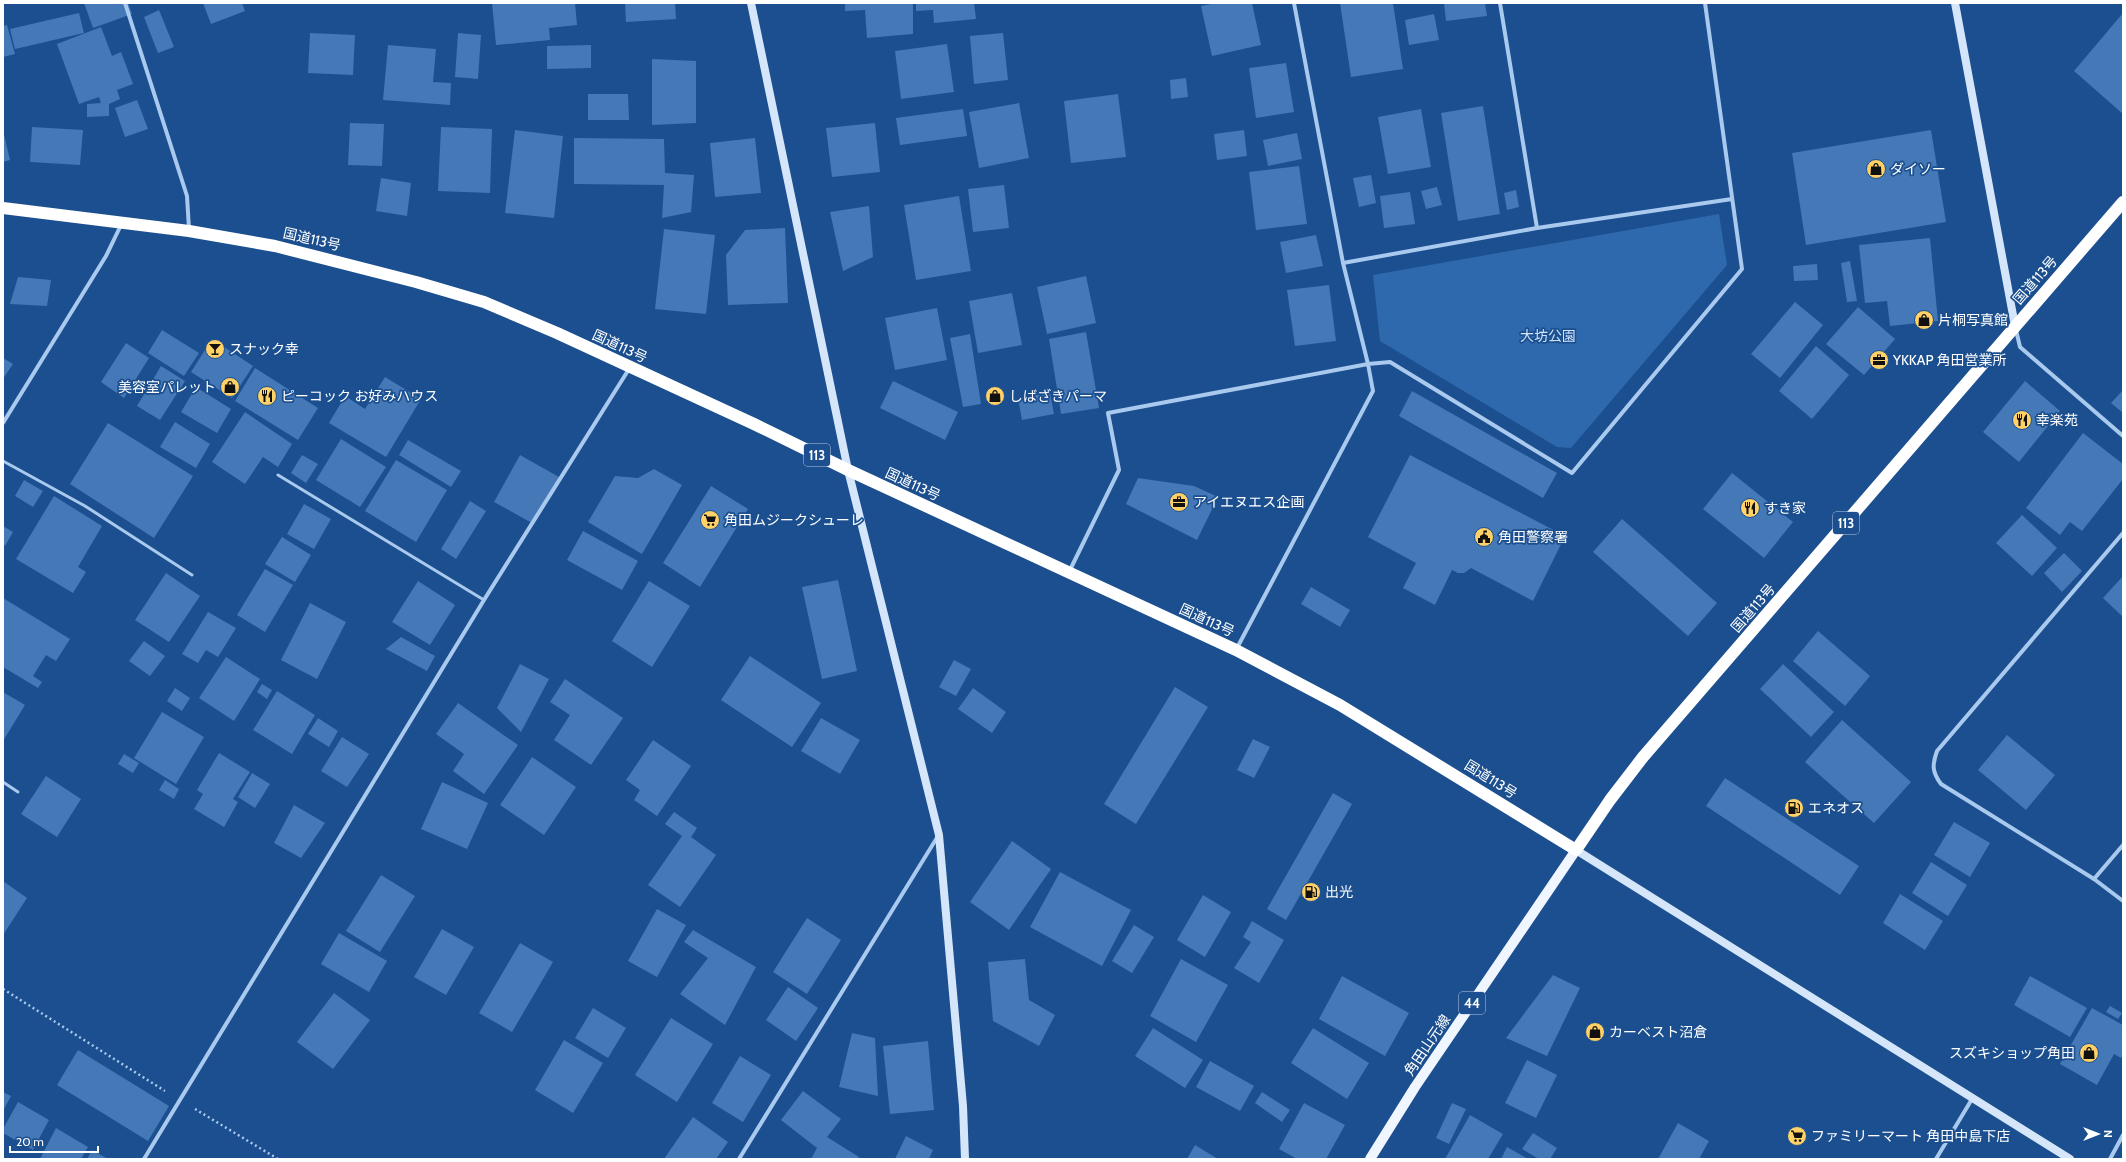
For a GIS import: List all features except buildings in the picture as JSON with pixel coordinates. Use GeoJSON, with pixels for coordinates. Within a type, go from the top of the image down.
{"type":"FeatureCollection","features":[{"type":"Feature","properties":{"kind":"highway","name":"国道113号"},"geometry":{"type":"LineString","coordinates":[[3,208],[189,231],[275,246],[344,262],[476,300],[557,333],[1236,650],[1340,705],[1576,850],[1610,800],[1643,757],[1924,434],[2015,326],[2123,202]]}},
{"type":"Feature","properties":{"kind":"main road","name":"角田山元線"},"geometry":{"type":"LineString","coordinates":[[1370,1159],[1415,1087],[1576,850]]}},
{"type":"Feature","properties":{"kind":"street"},"geometry":{"type":"LineString","coordinates":[[125,3],[187,196],[189,231]]}},
{"type":"Feature","properties":{"kind":"street"},"geometry":{"type":"LineString","coordinates":[[751,3],[848,470],[939,835],[963,1106],[965,1159]]}},
{"type":"Feature","properties":{"kind":"street"},"geometry":{"type":"LineString","coordinates":[[1236,650],[1373,391],[1368,364],[1343,263],[1294,3]]}},
{"type":"Feature","properties":{"kind":"street"},"geometry":{"type":"LineString","coordinates":[[1500,3],[1537,228]]}},
{"type":"Feature","properties":{"kind":"street"},"geometry":{"type":"LineString","coordinates":[[1069,572],[1119,470],[1108,413],[1368,364],[1390,362],[1572,472],[1742,270],[1705,3]]}},
{"type":"Feature","properties":{"kind":"street"},"geometry":{"type":"LineString","coordinates":[[1955,3],[2020,347],[2123,436]]}},
{"type":"Feature","properties":{"kind":"street"},"geometry":{"type":"LineString","coordinates":[[1343,263],[1537,228],[1732,199]]}},
{"type":"Feature","properties":{"kind":"street"},"geometry":{"type":"LineString","coordinates":[[3,422],[106,256],[122,223]]}},
{"type":"Feature","properties":{"kind":"street"},"geometry":{"type":"LineString","coordinates":[[144,1159],[484,600],[631,367]]}},
{"type":"Feature","properties":{"kind":"street"},"geometry":{"type":"LineString","coordinates":[[2123,533],[1937,751],[1932,766],[1934,775],[1941,784],[2094,879],[2123,900]]}},
{"type":"Feature","properties":{"kind":"street"},"geometry":{"type":"LineString","coordinates":[[739,1159],[939,835]]}},
{"type":"Feature","properties":{"kind":"street"},"geometry":{"type":"LineString","coordinates":[[2094,879],[2123,845]]}},
{"type":"Feature","properties":{"kind":"street"},"geometry":{"type":"LineString","coordinates":[[1576,850],[2070,1159]]}},
{"type":"Feature","properties":{"kind":"street"},"geometry":{"type":"LineString","coordinates":[[1936,1159],[1972,1099]]}},
{"type":"Feature","properties":{"kind":"street"},"geometry":{"type":"LineString","coordinates":[[2110,1159],[2123,1135]]}},
{"type":"Feature","properties":{"kind":"lane"},"geometry":{"type":"LineString","coordinates":[[3,461],[85,506],[192,575]]}},
{"type":"Feature","properties":{"kind":"lane"},"geometry":{"type":"LineString","coordinates":[[278,475],[484,600]]}},
{"type":"Feature","properties":{"kind":"lane"},"geometry":{"type":"LineString","coordinates":[[3,782],[18,792]]}},
{"type":"Feature","properties":{"kind":"path"},"geometry":{"type":"LineString","coordinates":[[3,989],[180,1100],[278,1159]]}},
{"type":"Feature","properties":{"kind":"green space","name":"大坊公園"},"geometry":{"type":"Polygon","coordinates":[[[1719,214],[1727,265],[1571,448],[1557,447],[1380,341],[1373,275],[1719,214]]]}},
{"type":"Feature","properties":{"kind":"place","name":"ダイソー"},"geometry":{"type":"Point","coordinates":[1876,169]}},
{"type":"Feature","properties":{"kind":"place","name":"片桐写真館"},"geometry":{"type":"Point","coordinates":[1924,320]}},
{"type":"Feature","properties":{"kind":"place","name":"スナック幸"},"geometry":{"type":"Point","coordinates":[215,349]}},
{"type":"Feature","properties":{"kind":"place","name":"YKKAP 角田営業所"},"geometry":{"type":"Point","coordinates":[1879,360]}},
{"type":"Feature","properties":{"kind":"place","name":"美容室パレット"},"geometry":{"type":"Point","coordinates":[230,387]}},
{"type":"Feature","properties":{"kind":"place","name":"ピーコック お好みハウス"},"geometry":{"type":"Point","coordinates":[267,396]}},
{"type":"Feature","properties":{"kind":"place","name":"しばざきパーマ"},"geometry":{"type":"Point","coordinates":[995,396]}},
{"type":"Feature","properties":{"kind":"place","name":"幸楽苑"},"geometry":{"type":"Point","coordinates":[2022,420]}},
{"type":"Feature","properties":{"kind":"place","name":"アイエヌエス企画"},"geometry":{"type":"Point","coordinates":[1179,502]}},
{"type":"Feature","properties":{"kind":"place","name":"すき家"},"geometry":{"type":"Point","coordinates":[1750,508]}},
{"type":"Feature","properties":{"kind":"place","name":"角田ムジークシューレ"},"geometry":{"type":"Point","coordinates":[710,520]}},
{"type":"Feature","properties":{"kind":"place","name":"角田警察署"},"geometry":{"type":"Point","coordinates":[1484,537]}},
{"type":"Feature","properties":{"kind":"place","name":"エネオス"},"geometry":{"type":"Point","coordinates":[1794,808]}},
{"type":"Feature","properties":{"kind":"place","name":"出光"},"geometry":{"type":"Point","coordinates":[1311,892]}},
{"type":"Feature","properties":{"kind":"place","name":"カーベスト沼倉"},"geometry":{"type":"Point","coordinates":[1595,1032]}},
{"type":"Feature","properties":{"kind":"place","name":"スズキショップ角田"},"geometry":{"type":"Point","coordinates":[2089,1053]}},
{"type":"Feature","properties":{"kind":"place","name":"ファミリーマート 角田中島下店"},"geometry":{"type":"Point","coordinates":[1797,1136]}}]}
